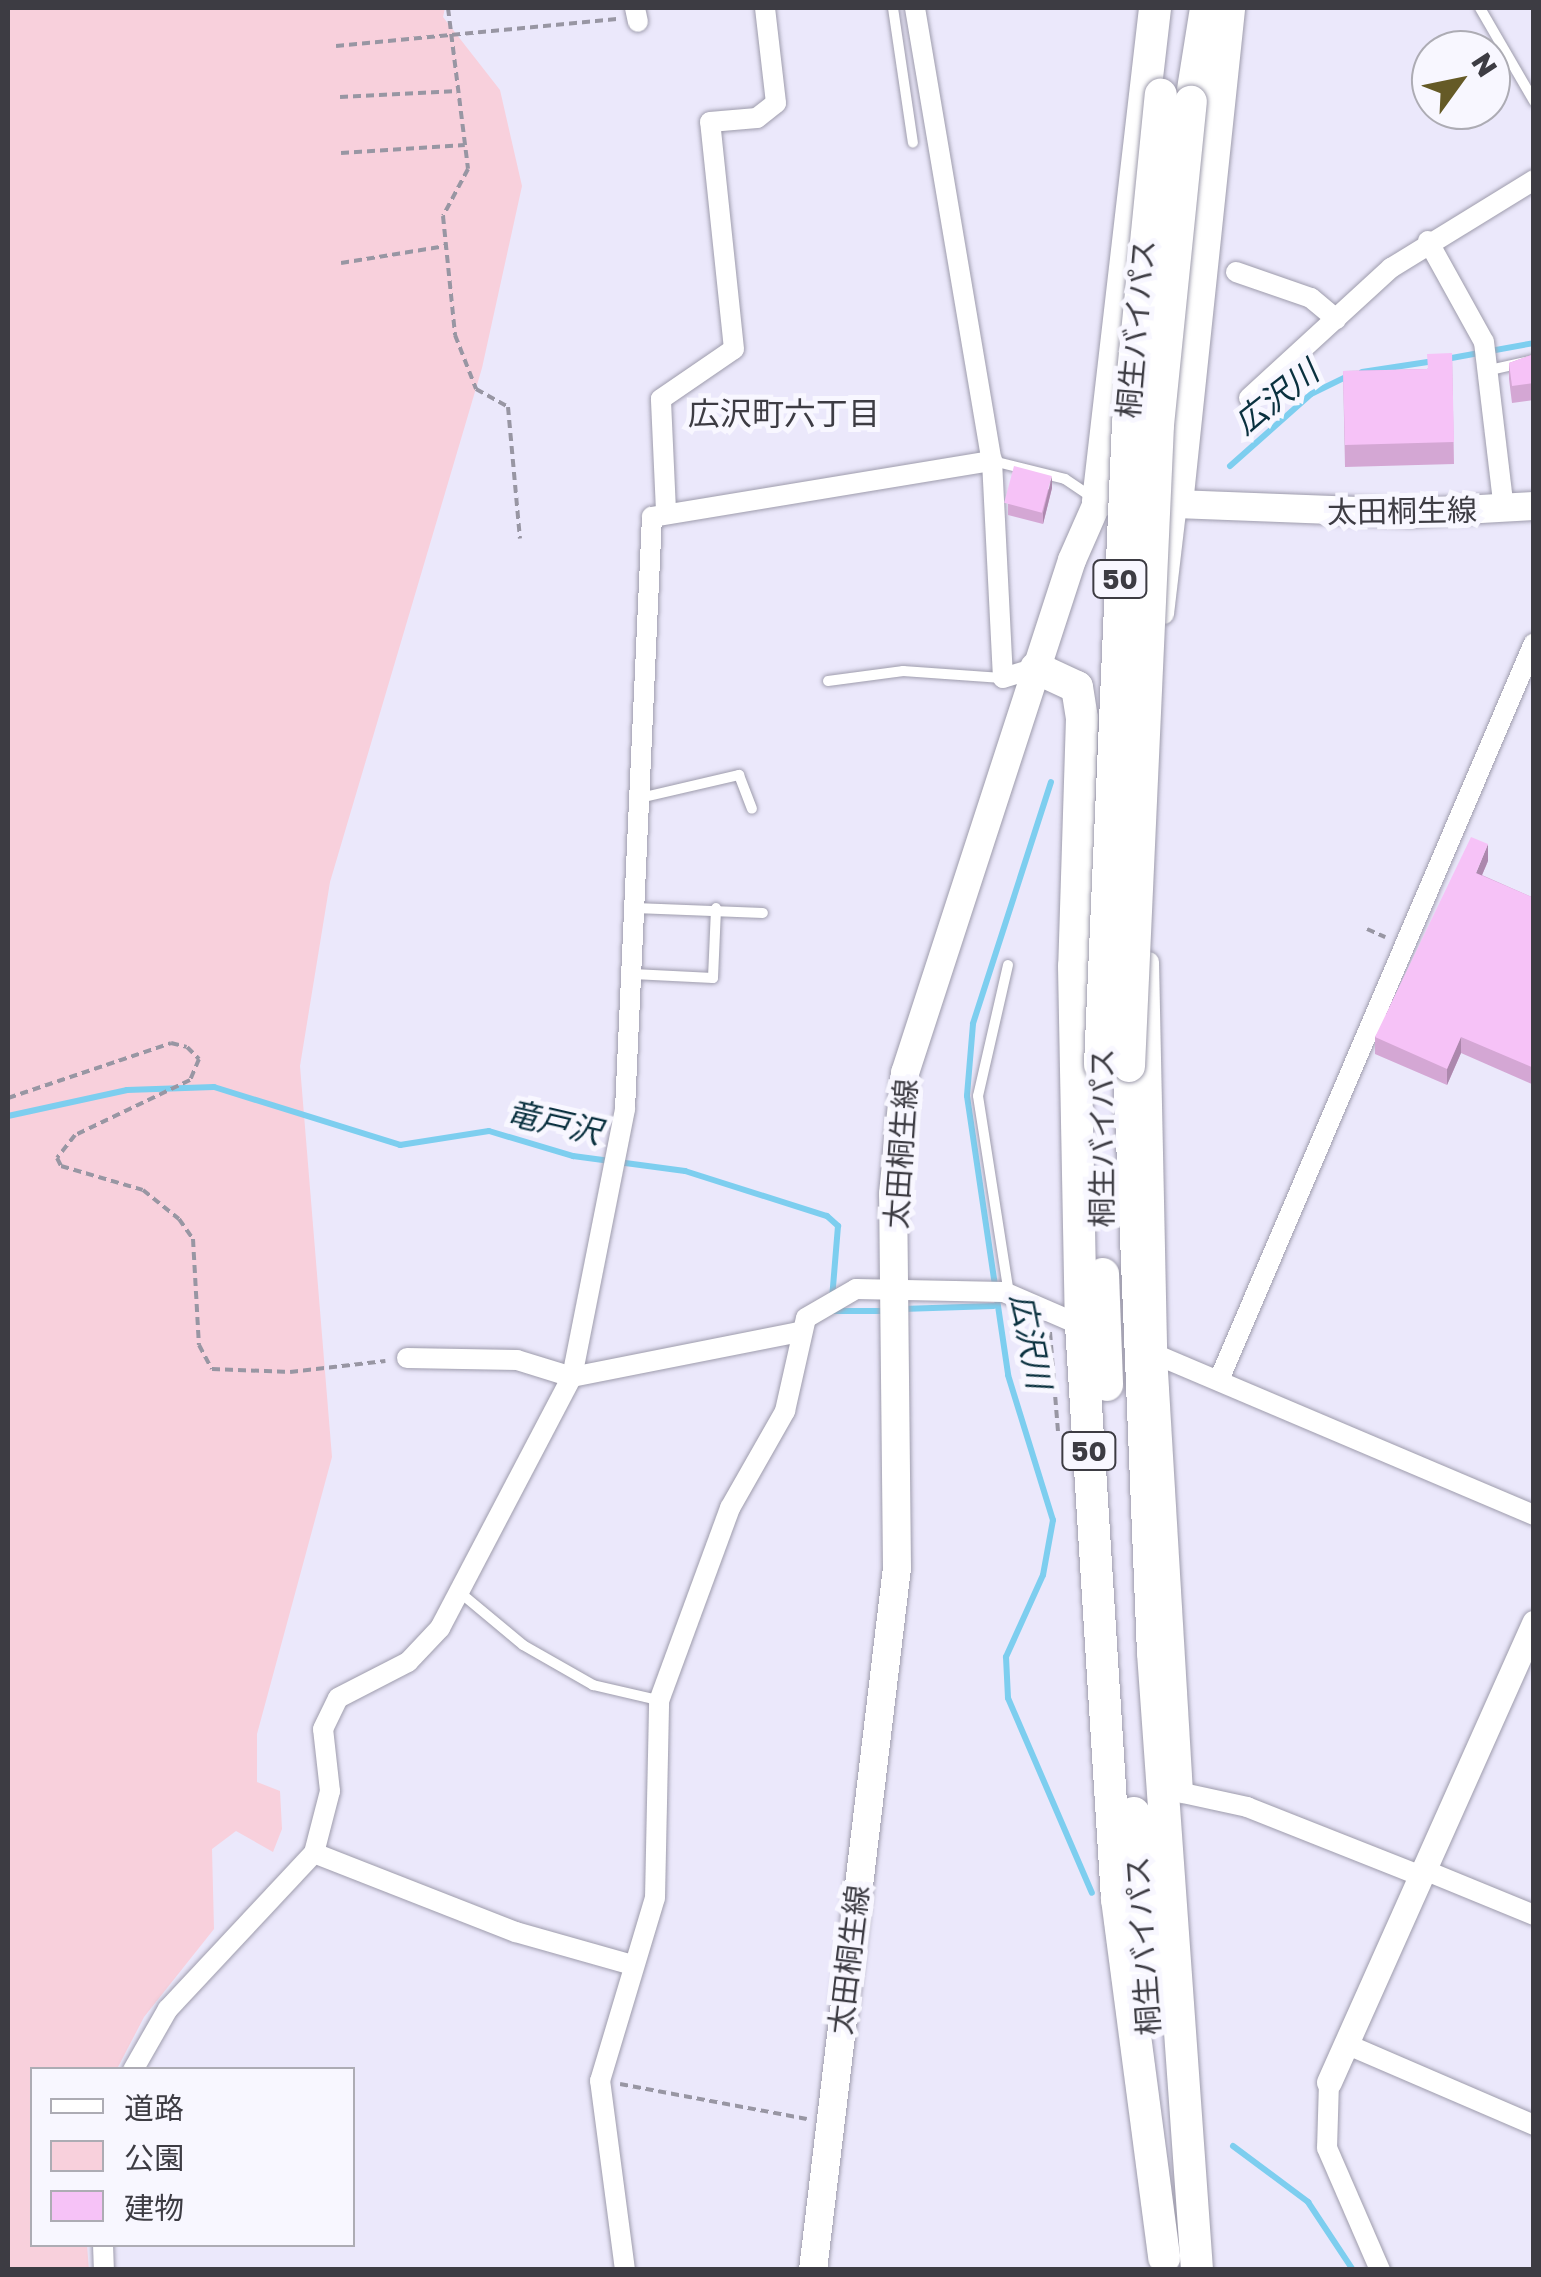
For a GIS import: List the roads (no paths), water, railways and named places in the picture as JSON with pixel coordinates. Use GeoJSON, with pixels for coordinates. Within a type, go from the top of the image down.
{"type":"FeatureCollection","features":[{"type":"Feature","properties":{"kind":"highway"},"geometry":{"type":"LineString","coordinates":[[1098,501],[1155,8]]}},
{"type":"Feature","properties":{"kind":"highway","name":"桐生バイパス"},"geometry":{"type":"LineString","coordinates":[[1164,2264],[1118,1610],[1114,1065],[1128,424],[1176,99],[1177,8]]}},
{"type":"Feature","properties":{"kind":"highway","name":"桐生バイパス"},"geometry":{"type":"LineString","coordinates":[[1176,99],[1206,8]]}},
{"type":"Feature","properties":{"kind":"highway"},"geometry":{"type":"LineString","coordinates":[[1178,504],[1228,8]]}},
{"type":"Feature","properties":{"kind":"highway","name":"50"},"geometry":{"type":"LineString","coordinates":[[1036,668],[1078,686],[1082,718],[1074,966],[1117,1898],[1164,2264]]}},
{"type":"Feature","properties":{"kind":"highway","name":"桐生バイパス"},"geometry":{"type":"LineString","coordinates":[[1114,1065],[1196,2270]]}},
{"type":"Feature","properties":{"kind":"highway","name":"50"},"geometry":{"type":"LineString","coordinates":[[1183,1793],[1196,2020],[1188,2141]]}},
{"type":"Feature","properties":{"kind":"main road","name":"太田桐生線"},"geometry":{"type":"LineString","coordinates":[[813,2270],[898,1568],[895,1291],[905,1073],[1036,668],[1098,501],[1504,509],[1534,506]]}},
{"type":"Feature","properties":{"kind":"street"},"geometry":{"type":"LineString","coordinates":[[666,511],[661,399],[734,350],[710,122],[757,118],[776,103],[765,8]]}},
{"type":"Feature","properties":{"kind":"street"},"geometry":{"type":"LineString","coordinates":[[915,8],[992,461],[1003,678],[1036,668]]}},
{"type":"Feature","properties":{"kind":"street"},"geometry":{"type":"LineString","coordinates":[[1249,398],[1428,241],[1534,180]]}},
{"type":"Feature","properties":{"kind":"street"},"geometry":{"type":"LineString","coordinates":[[1428,241],[1484,342],[1504,509]]}},
{"type":"Feature","properties":{"kind":"street"},"geometry":{"type":"LineString","coordinates":[[1236,272],[1311,298],[1336,318]]}},
{"type":"Feature","properties":{"kind":"street"},"geometry":{"type":"LineString","coordinates":[[135,2067],[168,2009],[314,1853],[330,1791],[323,1729],[338,1698],[408,1662],[464,1595],[572,1378],[618,1172],[633,974],[634,798],[650,528],[666,511],[992,461]]}},
{"type":"Feature","properties":{"kind":"street"},"geometry":{"type":"LineString","coordinates":[[1178,504],[1149,902],[1157,1354],[1183,1793],[1247,1807],[1534,1915]]}},
{"type":"Feature","properties":{"kind":"street"},"geometry":{"type":"LineString","coordinates":[[1219,1380],[1534,644]]}},
{"type":"Feature","properties":{"kind":"street"},"geometry":{"type":"LineString","coordinates":[[625,2270],[600,2081],[629,1964],[655,1898],[660,1700],[730,1508],[785,1412],[799,1332],[816,1306],[840,1292],[895,1291],[1000,1292],[1089,1329]]}},
{"type":"Feature","properties":{"kind":"street"},"geometry":{"type":"LineString","coordinates":[[407,1358],[516,1360],[572,1378],[799,1332]]}},
{"type":"Feature","properties":{"kind":"street"},"geometry":{"type":"LineString","coordinates":[[1157,1354],[1534,1515]]}},
{"type":"Feature","properties":{"kind":"street"},"geometry":{"type":"LineString","coordinates":[[1380,2270],[1327,2148],[1329,2082],[1534,1623]]}},
{"type":"Feature","properties":{"kind":"street"},"geometry":{"type":"LineString","coordinates":[[314,1853],[516,1932],[629,1964]]}},
{"type":"Feature","properties":{"kind":"street"},"geometry":{"type":"LineString","coordinates":[[1346,2044],[1534,2125]]}},
{"type":"Feature","properties":{"kind":"lane"},"geometry":{"type":"LineString","coordinates":[[893,8],[913,143]]}},
{"type":"Feature","properties":{"kind":"lane"},"geometry":{"type":"LineString","coordinates":[[1480,8],[1534,101]]}},
{"type":"Feature","properties":{"kind":"lane"},"geometry":{"type":"LineString","coordinates":[[1490,367],[1534,360]]}},
{"type":"Feature","properties":{"kind":"lane"},"geometry":{"type":"LineString","coordinates":[[992,461],[1066,479],[1098,501]]}},
{"type":"Feature","properties":{"kind":"lane"},"geometry":{"type":"LineString","coordinates":[[828,681],[903,671],[1003,678]]}},
{"type":"Feature","properties":{"kind":"lane"},"geometry":{"type":"LineString","coordinates":[[634,798],[739,775],[752,809]]}},
{"type":"Feature","properties":{"kind":"lane"},"geometry":{"type":"LineString","coordinates":[[634,908],[716,908],[763,913]]}},
{"type":"Feature","properties":{"kind":"lane"},"geometry":{"type":"LineString","coordinates":[[633,974],[712,978],[716,908]]}},
{"type":"Feature","properties":{"kind":"lane"},"geometry":{"type":"LineString","coordinates":[[1000,1292],[978,1096],[1008,964]]}},
{"type":"Feature","properties":{"kind":"lane"},"geometry":{"type":"LineString","coordinates":[[464,1595],[523,1645],[594,1685],[660,1700]]}},
{"type":"Feature","properties":{"kind":"waterway","name":"広沢川"},"geometry":{"type":"LineString","coordinates":[[1446,359],[1534,343]]}},
{"type":"Feature","properties":{"kind":"waterway","name":"広沢川"},"geometry":{"type":"LineString","coordinates":[[1362,372],[1434,361]]}},
{"type":"Feature","properties":{"kind":"waterway"},"geometry":{"type":"LineString","coordinates":[[1230,466],[1311,394],[1350,375]]}},
{"type":"Feature","properties":{"kind":"waterway","name":"広沢川"},"geometry":{"type":"LineString","coordinates":[[1051,782],[973,1024],[967,1096],[1008,1375],[1053,1520],[1043,1575],[1006,1657],[1008,1698],[1092,1893]]}},
{"type":"Feature","properties":{"kind":"waterway","name":"竜戸沢"},"geometry":{"type":"LineString","coordinates":[[8,1116],[127,1090],[214,1087],[400,1145],[489,1131],[573,1156],[685,1171],[827,1216],[838,1226],[832,1299]]}},
{"type":"Feature","properties":{"kind":"waterway","name":"竜戸沢"},"geometry":{"type":"LineString","coordinates":[[902,1309],[994,1306]]}},
{"type":"Feature","properties":{"kind":"waterway","name":"竜戸沢"},"geometry":{"type":"LineString","coordinates":[[831,1311],[884,1311]]}},
{"type":"Feature","properties":{"kind":"waterway","name":"広沢川"},"geometry":{"type":"LineString","coordinates":[[1233,2146],[1308,2202],[1353,2270]]}},
{"type":"Feature","properties":{"kind":"district","name":"広沢町六丁目"},"geometry":{"type":"Point","coordinates":[784,413]}}]}
